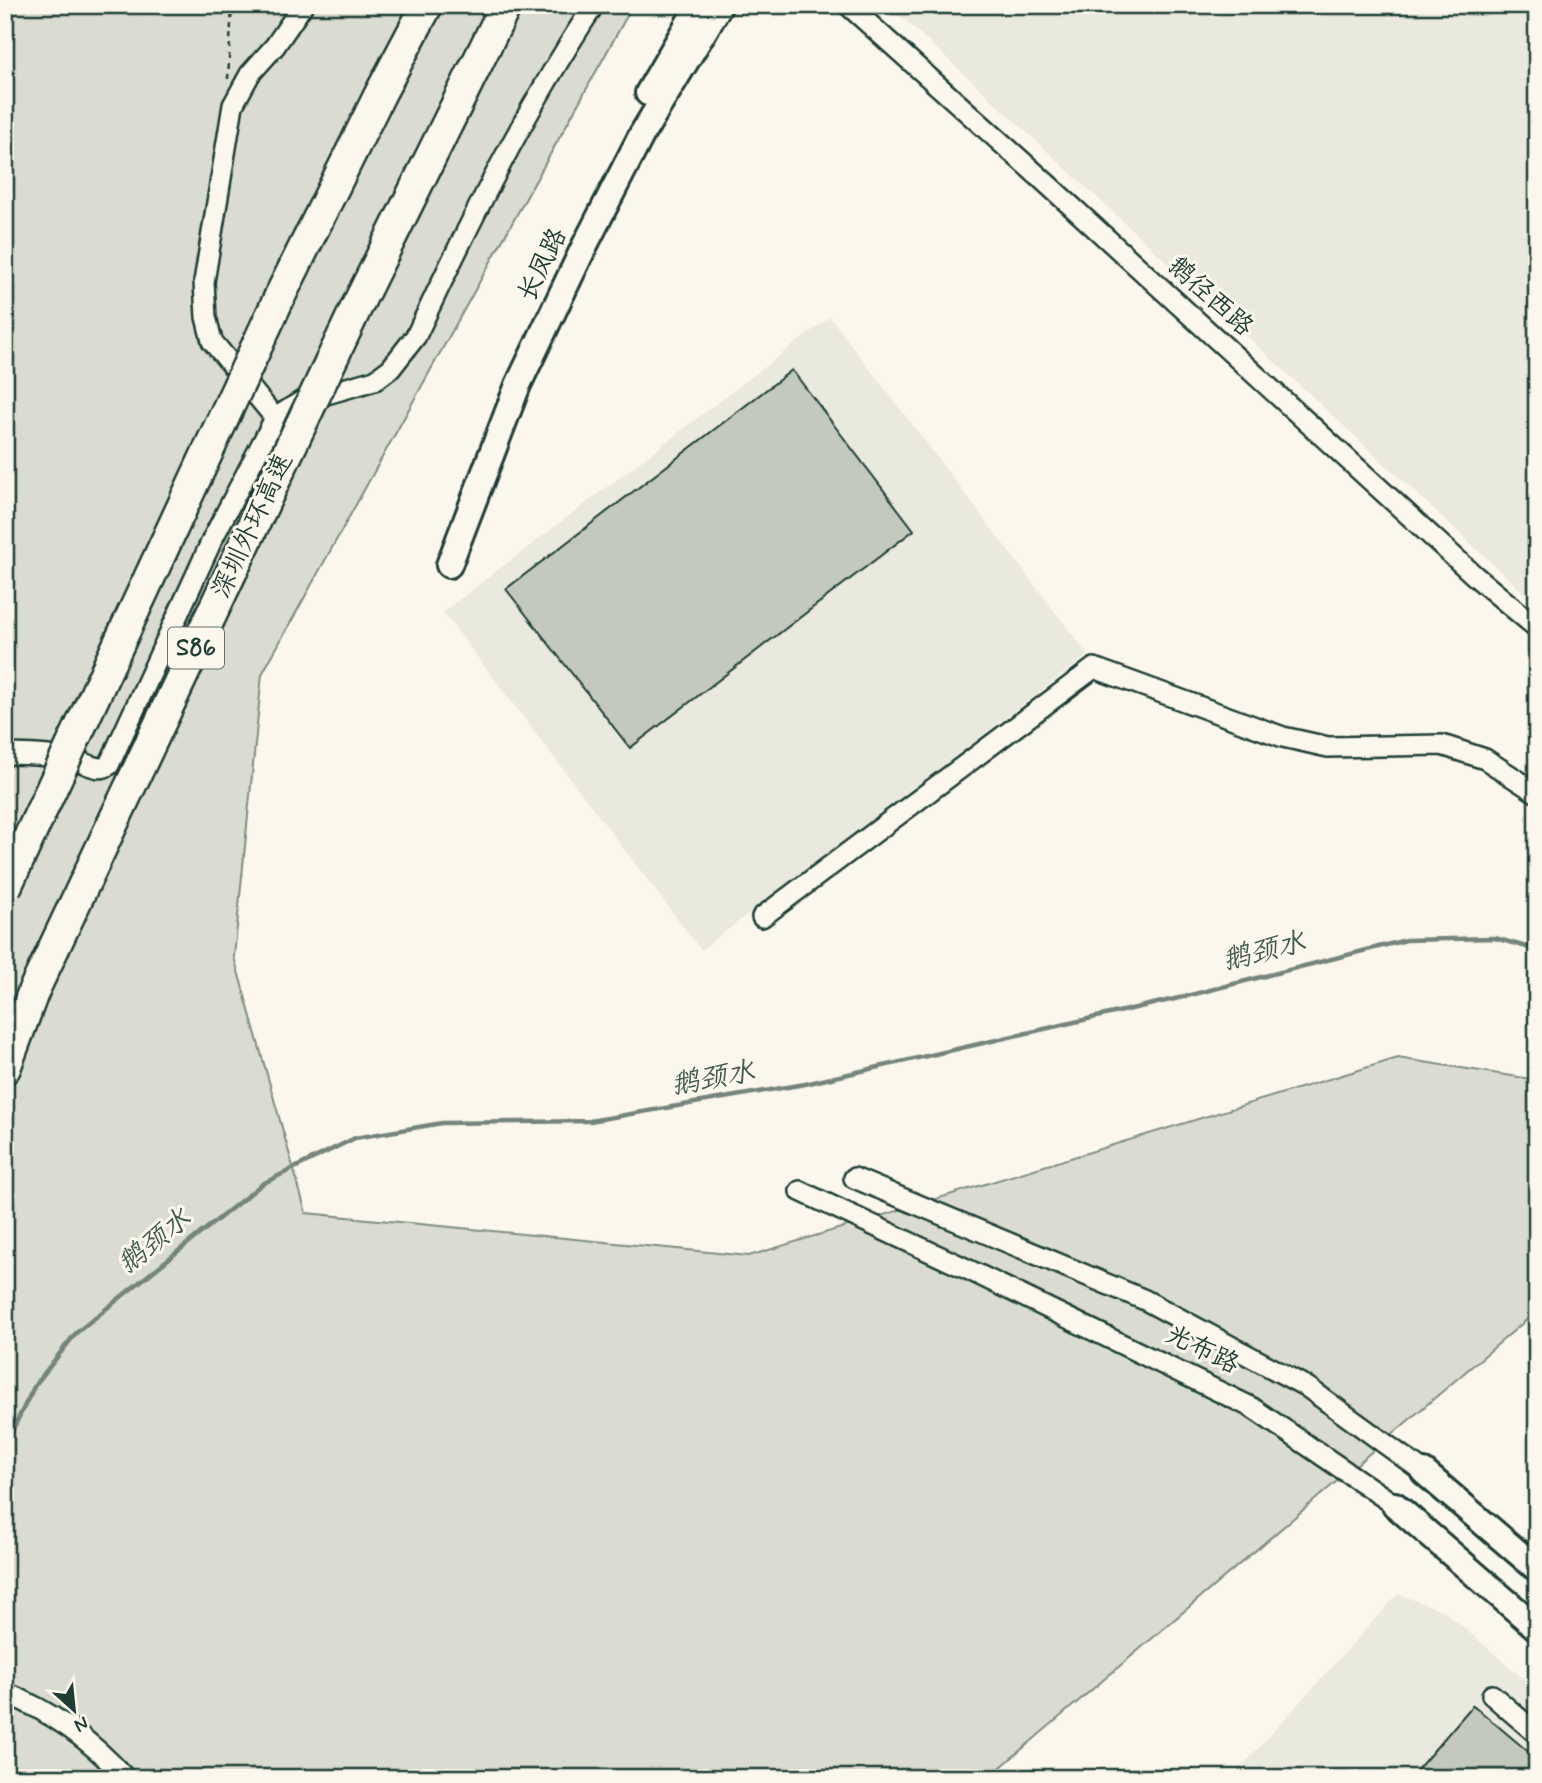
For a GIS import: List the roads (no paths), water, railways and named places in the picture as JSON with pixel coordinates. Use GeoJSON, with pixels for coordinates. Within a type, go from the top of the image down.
{"type":"FeatureCollection","features":[{"type":"Feature","properties":{"kind":"highway","name":"S86"},"geometry":{"type":"LineString","coordinates":[[5,889],[280,296],[380,93],[427,5]]}},
{"type":"Feature","properties":{"kind":"highway","name":"深圳外环高速"},"geometry":{"type":"LineString","coordinates":[[5,1049],[357,306],[506,5]]}},
{"type":"Feature","properties":{"kind":"highway"},"geometry":{"type":"LineString","coordinates":[[5,855],[75,736]]}},
{"type":"Feature","properties":{"kind":"highway"},"geometry":{"type":"LineString","coordinates":[[5,1068],[34,990]]}},
{"type":"Feature","properties":{"kind":"main road","name":"长凤路"},"geometry":{"type":"LineString","coordinates":[[699,5],[610,162],[555,273],[512,369],[442,563],[518,385],[574,268],[642,134],[720,5]]}},
{"type":"Feature","properties":{"kind":"main road","name":"光布路"},"geometry":{"type":"LineString","coordinates":[[1424,1472],[1537,1569]]}},
{"type":"Feature","properties":{"kind":"main road","name":"光布路"},"geometry":{"type":"LineString","coordinates":[[1395,1505],[1537,1628]]}},
{"type":"Feature","properties":{"kind":"street"},"geometry":{"type":"LineString","coordinates":[[275,418],[212,341],[205,317],[204,282],[233,105],[250,74],[275,46],[303,5]]}},
{"type":"Feature","properties":{"kind":"street"},"geometry":{"type":"LineString","coordinates":[[5,754],[49,755],[99,769],[109,765],[213,538],[275,418],[302,401],[375,380],[391,368],[405,352],[416,336],[486,193],[530,111],[594,5]]}},
{"type":"Feature","properties":{"kind":"street","name":"鹅径西路"},"geometry":{"type":"LineString","coordinates":[[848,5],[1475,576],[1537,628]]}},
{"type":"Feature","properties":{"kind":"street"},"geometry":{"type":"LineString","coordinates":[[762,917],[1094,668],[1283,737],[1328,747],[1442,745],[1485,759],[1537,793]]}},
{"type":"Feature","properties":{"kind":"street","name":"光布路"},"geometry":{"type":"LineString","coordinates":[[854,1178],[1145,1300],[1307,1387],[1424,1472]]}},
{"type":"Feature","properties":{"kind":"street","name":"光布路"},"geometry":{"type":"LineString","coordinates":[[800,1191],[1251,1407],[1395,1505]]}},
{"type":"Feature","properties":{"kind":"street"},"geometry":{"type":"LineString","coordinates":[[5,1693],[38,1708],[66,1726],[115,1766],[125,1778]]}},
{"type":"Feature","properties":{"kind":"street"},"geometry":{"type":"LineString","coordinates":[[1492,1695],[1537,1734]]}},
{"type":"Feature","properties":{"kind":"waterway","name":"鹅颈水"},"geometry":{"type":"LineString","coordinates":[[5,1445],[35,1385],[76,1333],[262,1184],[355,1138],[442,1123],[590,1121],[805,1084],[1179,998],[1406,940],[1495,938],[1537,950]]}}]}
